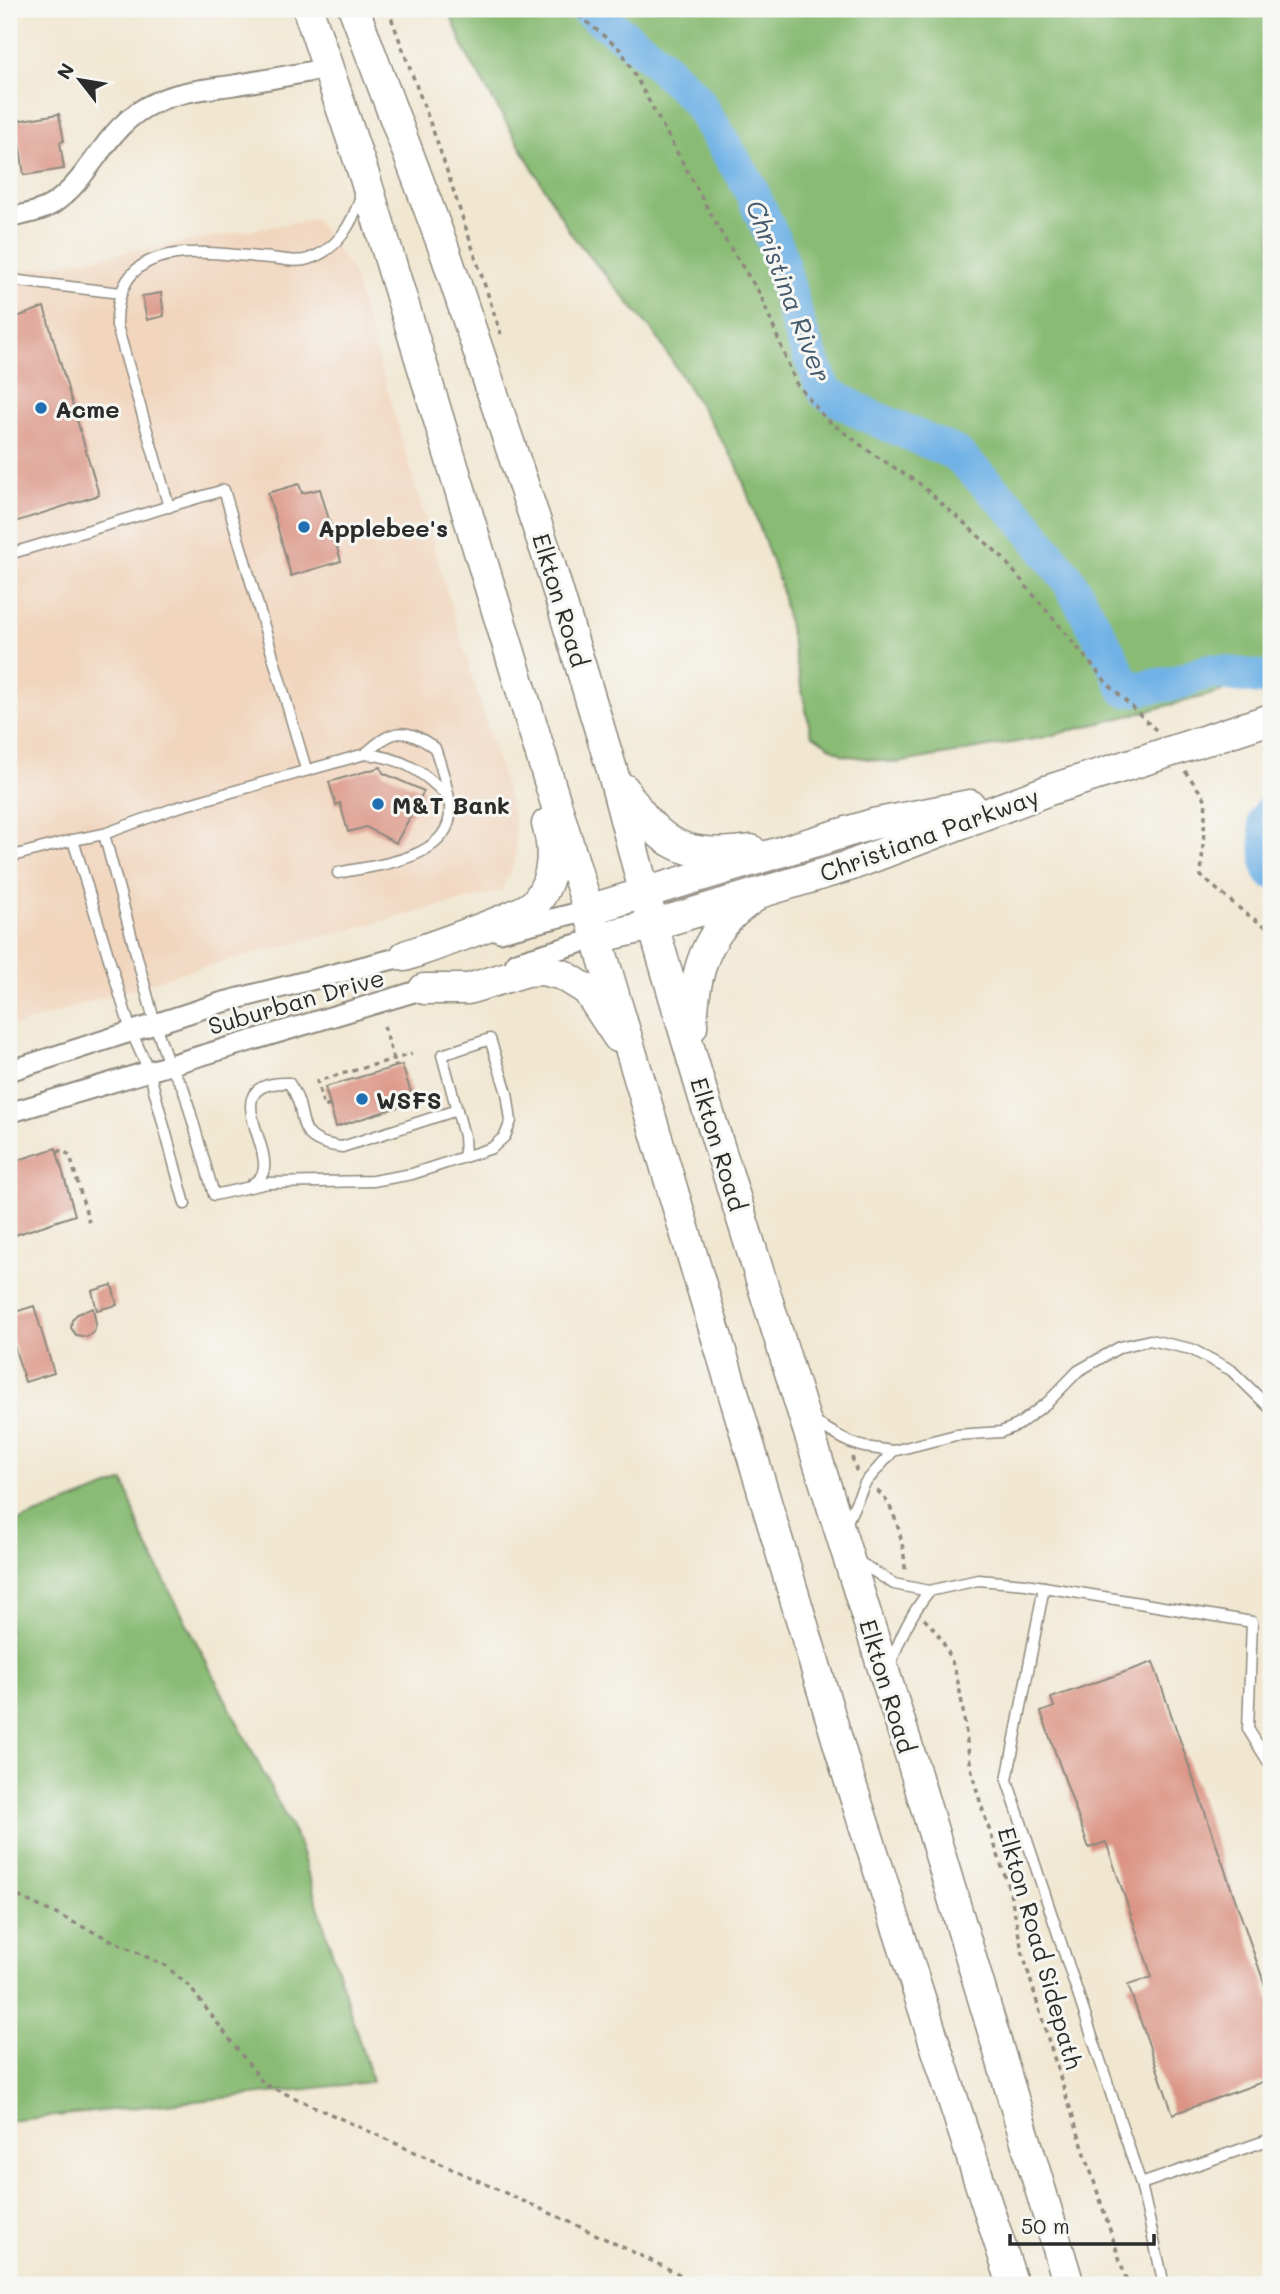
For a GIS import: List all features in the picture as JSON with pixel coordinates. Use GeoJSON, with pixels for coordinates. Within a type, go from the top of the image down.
{"type":"FeatureCollection","features":[{"type":"Feature","properties":{"kind":"main road"},"geometry":{"type":"LineString","coordinates":[[308,9],[365,178],[634,1060],[847,1772],[1013,2285]]}},
{"type":"Feature","properties":{"kind":"main road","name":"Elkton Road"},"geometry":{"type":"LineString","coordinates":[[355,9],[444,249],[547,555],[612,770],[653,925],[691,1053],[909,1751],[1069,2285]]}},
{"type":"Feature","properties":{"kind":"main road"},"geometry":{"type":"LineString","coordinates":[[405,957],[535,904],[549,880],[552,838],[508,697],[511,658]]}},
{"type":"Feature","properties":{"kind":"main road"},"geometry":{"type":"LineString","coordinates":[[1049,790],[1271,719]]}},
{"type":"Feature","properties":{"kind":"main road"},"geometry":{"type":"LineString","coordinates":[[612,770],[638,811],[654,830],[683,848],[698,852],[727,853],[813,842]]}},
{"type":"Feature","properties":{"kind":"main road","name":"Christiana Parkway"},"geometry":{"type":"LineString","coordinates":[[588,910],[645,895],[873,824],[1049,790]]}},
{"type":"Feature","properties":{"kind":"main road","name":"Christiana Parkway"},"geometry":{"type":"LineString","coordinates":[[597,938],[653,925],[849,866],[1049,790]]}},
{"type":"Feature","properties":{"kind":"main road"},"geometry":{"type":"LineString","coordinates":[[691,1053],[694,989],[703,957],[727,919],[762,892]]}},
{"type":"Feature","properties":{"kind":"main road"},"geometry":{"type":"LineString","coordinates":[[424,989],[468,989],[527,971],[542,970],[563,975],[587,990],[634,1060]]}},
{"type":"Feature","properties":{"kind":"street"},"geometry":{"type":"LineString","coordinates":[[9,217],[37,212],[54,204],[73,187],[107,140],[155,102],[185,93],[329,68]]}},
{"type":"Feature","properties":{"kind":"street","name":"Suburban Drive"},"geometry":{"type":"LineString","coordinates":[[9,1071],[220,1003],[588,910]]}},
{"type":"Feature","properties":{"kind":"street","name":"Suburban Drive"},"geometry":{"type":"LineString","coordinates":[[9,1113],[597,938]]}},
{"type":"Feature","properties":{"kind":"lane"},"geometry":{"type":"LineString","coordinates":[[169,507],[117,326],[121,293],[135,269],[153,257],[180,252],[305,261],[327,251],[342,237],[355,215],[365,178]]}},
{"type":"Feature","properties":{"kind":"lane"},"geometry":{"type":"LineString","coordinates":[[9,282],[121,293]]}},
{"type":"Feature","properties":{"kind":"lane"},"geometry":{"type":"LineString","coordinates":[[9,554],[224,490],[306,769]]}},
{"type":"Feature","properties":{"kind":"lane"},"geometry":{"type":"LineString","coordinates":[[338,873],[422,853],[441,835],[448,820],[450,807],[435,748],[421,738],[402,733],[386,736],[365,754]]}},
{"type":"Feature","properties":{"kind":"lane"},"geometry":{"type":"LineString","coordinates":[[9,857],[104,834],[175,808],[365,754],[387,755],[413,767],[431,779],[447,796]]}},
{"type":"Feature","properties":{"kind":"lane"},"geometry":{"type":"LineString","coordinates":[[104,834],[155,1024],[169,1065],[183,1087],[214,1195],[268,1183],[373,1181],[412,1174],[492,1149],[505,1136],[511,1121],[507,1093],[490,1039],[442,1055],[464,1136],[464,1156]]}},
{"type":"Feature","properties":{"kind":"lane"},"geometry":{"type":"LineString","coordinates":[[73,840],[131,1031],[149,1071],[185,1203]]}},
{"type":"Feature","properties":{"kind":"lane"},"geometry":{"type":"LineString","coordinates":[[251,1186],[262,1177],[265,1165],[251,1113],[252,1099],[260,1089],[289,1083],[295,1091],[303,1124],[311,1138],[324,1144],[342,1147],[457,1110]]}},
{"type":"Feature","properties":{"kind":"lane"},"geometry":{"type":"LineString","coordinates":[[805,1416],[853,1443],[893,1451],[956,1436],[1001,1432],[1018,1425],[1048,1402],[1078,1371],[1120,1347],[1150,1340],[1191,1349],[1231,1370],[1271,1408]]}},
{"type":"Feature","properties":{"kind":"lane"},"geometry":{"type":"LineString","coordinates":[[893,1451],[864,1483],[845,1543],[894,1584],[929,1591],[978,1580],[1026,1584],[1252,1622],[1248,1729],[1271,1766]]}},
{"type":"Feature","properties":{"kind":"lane"},"geometry":{"type":"LineString","coordinates":[[1044,1587],[1007,1780],[1141,2184],[1164,2285]]}},
{"type":"Feature","properties":{"kind":"lane"},"geometry":{"type":"LineString","coordinates":[[885,1680],[900,1634],[929,1591]]}},
{"type":"Feature","properties":{"kind":"lane"},"geometry":{"type":"LineString","coordinates":[[1141,2184],[1271,2139]]}},
{"type":"Feature","properties":{"kind":"path"},"geometry":{"type":"LineString","coordinates":[[570,9],[621,50],[724,238],[760,294],[796,383],[803,392],[825,418],[870,452],[920,484],[1001,556],[1107,683],[1154,727],[1162,738]]}},
{"type":"Feature","properties":{"kind":"path"},"geometry":{"type":"LineString","coordinates":[[1184,769],[1206,800],[1201,876],[1245,913],[1271,930]]}},
{"type":"Feature","properties":{"kind":"path"},"geometry":{"type":"LineString","coordinates":[[384,1026],[396,1066]]}},
{"type":"Feature","properties":{"kind":"path"},"geometry":{"type":"LineString","coordinates":[[330,1105],[324,1107],[317,1082],[412,1054]]}},
{"type":"Feature","properties":{"kind":"path"},"geometry":{"type":"LineString","coordinates":[[57,1152],[67,1151],[70,1156],[89,1222]]}},
{"type":"Feature","properties":{"kind":"path"},"geometry":{"type":"LineString","coordinates":[[853,1443],[850,1451],[859,1480],[883,1494],[892,1510],[900,1534],[905,1569]]}},
{"type":"Feature","properties":{"kind":"path","name":"Elkton Road Sidepath"},"geometry":{"type":"LineString","coordinates":[[927,1623],[943,1640],[952,1663],[976,1789],[1010,1892],[1024,1959],[1079,2140],[1128,2285]]}},
{"type":"Feature","properties":{"kind":"path"},"geometry":{"type":"LineString","coordinates":[[9,1892],[166,1966],[189,1986],[264,2084],[572,2223],[702,2285]]}},
{"type":"Feature","properties":{"kind":"shaded area"},"geometry":{"type":"Polygon","coordinates":[[[315,219],[352,271],[514,817],[516,859],[501,891],[190,970],[9,1028],[9,273],[315,219]]]}},
{"type":"Feature","properties":{"kind":"green space"},"geometry":{"type":"Polygon","coordinates":[[[448,9],[1271,9],[1271,672],[1213,694],[1045,737],[897,763],[843,755],[811,734],[780,584],[737,465],[655,334],[571,234],[467,55],[448,9]]]}},
{"type":"Feature","properties":{"kind":"green space"},"geometry":{"type":"Polygon","coordinates":[[[124,1481],[143,1538],[298,1841],[372,2082],[9,2121],[9,1525],[124,1481]]]}},
{"type":"Feature","properties":{"kind":"building"},"geometry":{"type":"Polygon","coordinates":[[[59,114],[64,141],[60,142],[64,169],[24,175],[16,121],[59,114]]]}},
{"type":"Feature","properties":{"kind":"building"},"geometry":{"type":"Polygon","coordinates":[[[161,293],[164,316],[147,320],[142,296],[161,293]]]}},
{"type":"Feature","properties":{"kind":"building","name":"Acme"},"geometry":{"type":"Polygon","coordinates":[[[44,307],[99,495],[9,524],[9,320],[44,307]]]}},
{"type":"Feature","properties":{"kind":"building","name":"Applebee's"},"geometry":{"type":"Polygon","coordinates":[[[299,484],[302,493],[320,489],[341,561],[291,576],[268,493],[299,484]]]}},
{"type":"Feature","properties":{"kind":"building","name":"M&T Bank"},"geometry":{"type":"Polygon","coordinates":[[[381,767],[383,773],[424,791],[396,843],[366,827],[348,832],[340,803],[336,805],[329,782],[381,767]]]}},
{"type":"Feature","properties":{"kind":"building"},"geometry":{"type":"Polygon","coordinates":[[[402,1065],[414,1102],[336,1127],[325,1087],[402,1065]]]}},
{"type":"Feature","properties":{"kind":"building"},"geometry":{"type":"Polygon","coordinates":[[[56,1148],[75,1215],[9,1237],[9,1163],[56,1148]]]}},
{"type":"Feature","properties":{"kind":"building"},"geometry":{"type":"Polygon","coordinates":[[[112,1285],[117,1305],[97,1310],[92,1291],[112,1285]]]}},
{"type":"Feature","properties":{"kind":"building"},"geometry":{"type":"Polygon","coordinates":[[[34,1306],[54,1373],[25,1382],[9,1329],[9,1314],[34,1306]]]}},
{"type":"Feature","properties":{"kind":"building"},"geometry":{"type":"Polygon","coordinates":[[[93,1308],[96,1324],[94,1332],[87,1337],[76,1335],[71,1328],[72,1320],[77,1314],[93,1308]]]}},
{"type":"Feature","properties":{"kind":"building"},"geometry":{"type":"Polygon","coordinates":[[[1153,1662],[1271,2003],[1271,2079],[1173,2114],[1128,1985],[1152,1977],[1106,1842],[1089,1848],[1041,1712],[1054,1707],[1051,1698],[1153,1662]]]}},
{"type":"Feature","properties":{"kind":"waterway","name":"Christina River"},"geometry":{"type":"LineString","coordinates":[[587,9],[650,55],[696,99],[748,184],[778,250],[800,332],[825,392],[867,415],[957,454],[1021,518],[1069,581],[1126,690],[1176,683],[1209,671],[1271,679]]}},
{"type":"Feature","properties":{"kind":"waterway","name":"Christina River"},"geometry":{"type":"LineString","coordinates":[[1271,811],[1266,818],[1271,871]]}},
{"type":"Feature","properties":{"kind":"place","name":"Acme"},"geometry":{"type":"Point","coordinates":[41,408]}},
{"type":"Feature","properties":{"kind":"place","name":"Applebee's"},"geometry":{"type":"Point","coordinates":[304,527]}},
{"type":"Feature","properties":{"kind":"place","name":"M&T Bank"},"geometry":{"type":"Point","coordinates":[378,804]}},
{"type":"Feature","properties":{"kind":"place","name":"WSFS"},"geometry":{"type":"Point","coordinates":[362,1099]}}]}
